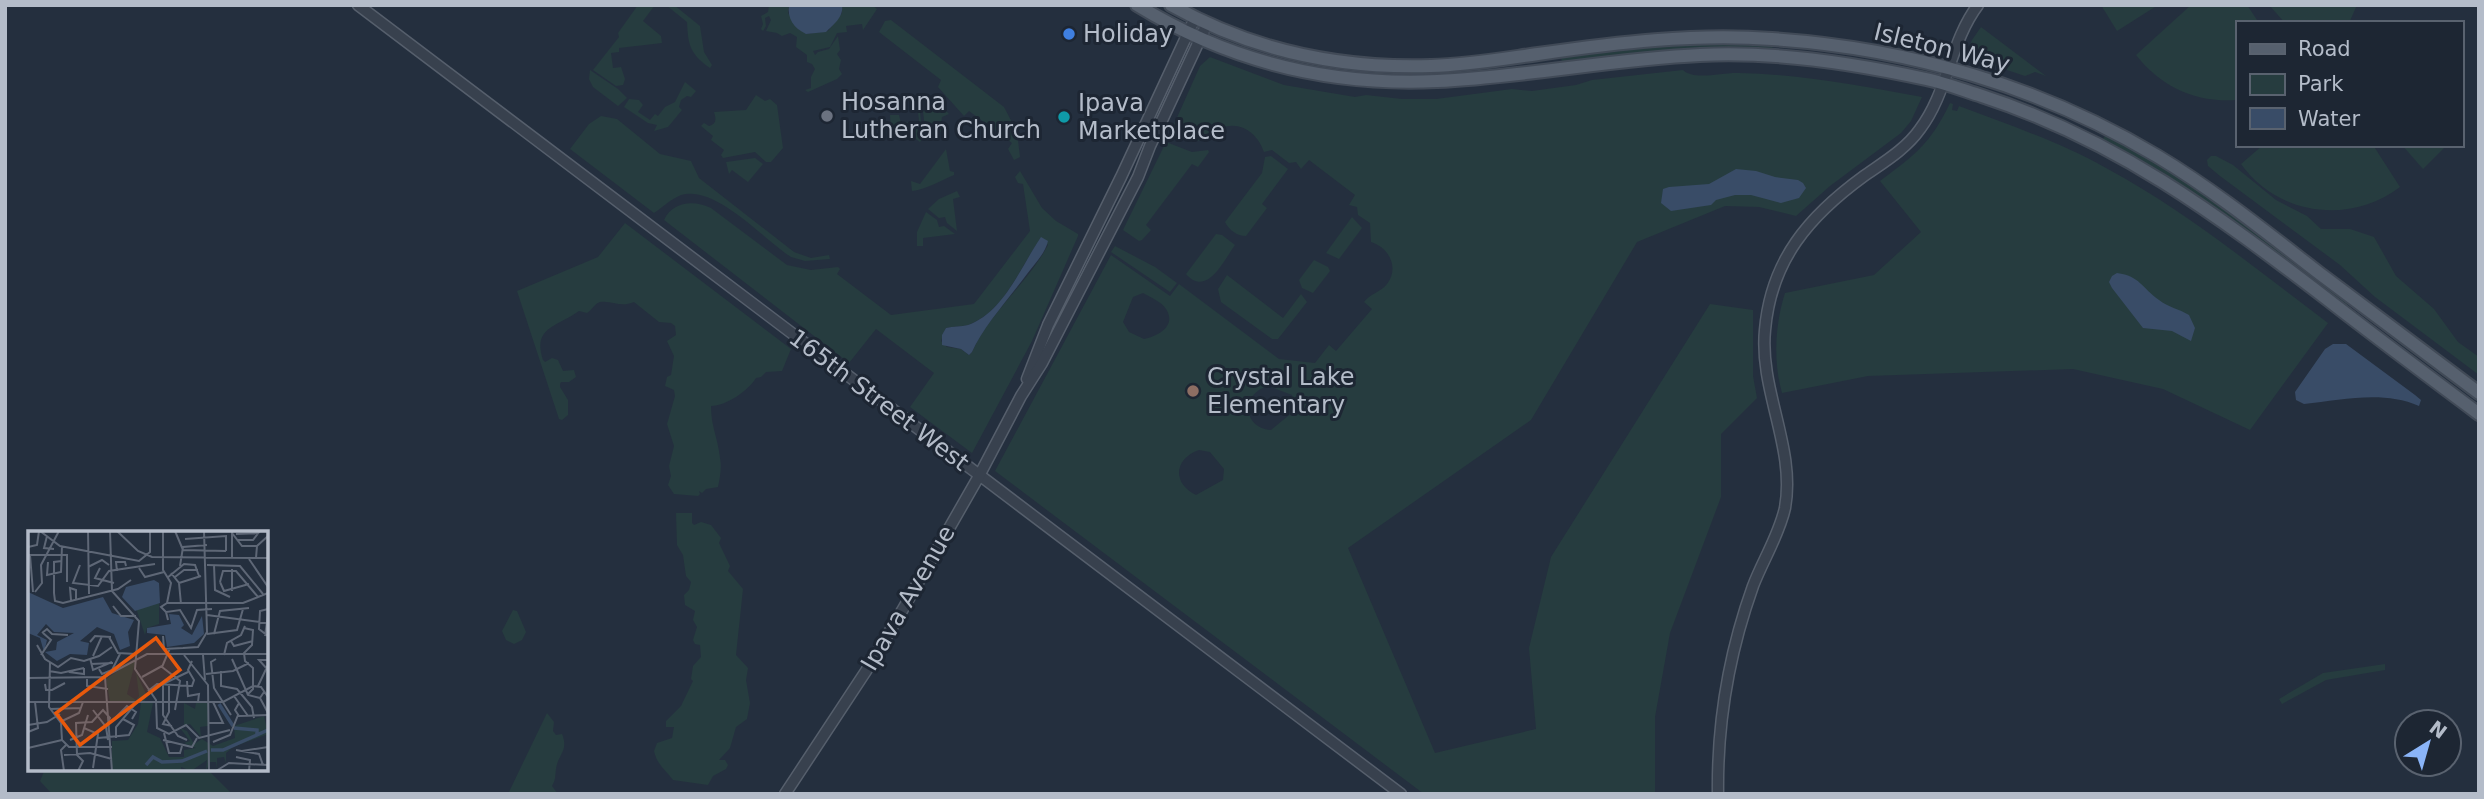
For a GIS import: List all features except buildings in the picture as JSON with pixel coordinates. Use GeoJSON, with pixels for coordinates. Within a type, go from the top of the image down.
{"type":"FeatureCollection","features":[{"type":"Feature","properties":{"kind":"main road","name":"Isleton Way"},"geometry":{"type":"LineString","coordinates":[[1137,5],[1187,33],[1241,55],[1287,69],[1346,79],[1436,81],[1662,57],[1717,54],[1945,74],[2119,154],[2210,211],[2479,414]]}},
{"type":"Feature","properties":{"kind":"main road","name":"Isleton Way"},"geometry":{"type":"LineString","coordinates":[[1171,5],[1235,35],[1289,53],[1322,60],[1370,65],[1447,65],[1652,40],[1742,38],[1842,45],[2038,98],[2096,123],[2145,149],[2222,199],[2479,393]]}},
{"type":"Feature","properties":{"kind":"street","name":"165th Street West"},"geometry":{"type":"LineString","coordinates":[[358,5],[1401,794]]}},
{"type":"Feature","properties":{"kind":"street"},"geometry":{"type":"LineString","coordinates":[[1718,794],[1725,690],[1735,646],[1754,585],[1780,524],[1786,495],[1785,460],[1765,368],[1765,332],[1771,292],[1787,254],[1804,230],[1837,196],[1911,141],[1926,122],[1962,28],[1978,5]]}},
{"type":"Feature","properties":{"kind":"street","name":"Ipava Avenue"},"geometry":{"type":"LineString","coordinates":[[1021,396],[1048,324],[1121,177],[1195,18]]}},
{"type":"Feature","properties":{"kind":"street","name":"Ipava Avenue"},"geometry":{"type":"LineString","coordinates":[[785,794],[866,671],[1042,363],[1132,188],[1207,23]]}},
{"type":"Feature","properties":{"kind":"green space"},"geometry":{"type":"Polygon","coordinates":[[[638,5],[655,5],[643,21],[661,36],[662,43],[619,48],[619,52],[611,53],[613,68],[621,67],[625,79],[623,85],[616,86],[593,70],[619,37],[618,33],[638,5]]]}},
{"type":"Feature","properties":{"kind":"green space"},"geometry":{"type":"Polygon","coordinates":[[[666,5],[674,5],[700,26],[704,52],[712,65],[710,68],[691,48],[687,22],[666,5]]]}},
{"type":"Feature","properties":{"kind":"green space"},"geometry":{"type":"Polygon","coordinates":[[[769,5],[789,5],[788,13],[806,34],[828,31],[842,13],[842,5],[872,5],[877,9],[863,30],[862,24],[846,26],[847,32],[837,33],[830,47],[813,51],[815,55],[829,49],[838,36],[840,50],[837,54],[841,60],[839,69],[842,74],[808,92],[805,90],[811,88],[811,77],[815,69],[807,62],[807,55],[796,47],[797,37],[790,33],[782,36],[766,31],[771,20],[769,16],[765,18],[766,26],[763,31],[761,29],[761,16],[768,12],[769,5]]]}},
{"type":"Feature","properties":{"kind":"green space"},"geometry":{"type":"Polygon","coordinates":[[[2101,5],[2158,5],[2117,31],[2101,5]]]}},
{"type":"Feature","properties":{"kind":"green space"},"geometry":{"type":"Polygon","coordinates":[[[2191,5],[2247,5],[2258,21],[2236,21],[2236,100],[2207,99],[2181,91],[2157,76],[2136,55],[2191,5]]]}},
{"type":"Feature","properties":{"kind":"green space"},"geometry":{"type":"Polygon","coordinates":[[[2269,5],[2357,5],[2350,21],[2283,21],[2269,5]]]}},
{"type":"Feature","properties":{"kind":"green space"},"geometry":{"type":"Polygon","coordinates":[[[891,20],[1004,107],[1017,132],[1020,157],[1014,160],[1008,149],[1012,143],[969,111],[964,116],[938,87],[941,80],[879,32],[885,21],[891,20]]]}},
{"type":"Feature","properties":{"kind":"green space"},"geometry":{"type":"Polygon","coordinates":[[[1981,27],[2046,76],[2035,72],[2025,76],[1965,56],[1981,27]]]}},
{"type":"Feature","properties":{"kind":"green space"},"geometry":{"type":"Polygon","coordinates":[[[1721,43],[1773,45],[1772,51],[1562,63],[1561,57],[1661,46],[1721,43]]]}},
{"type":"Feature","properties":{"kind":"green space"},"geometry":{"type":"Polygon","coordinates":[[[1210,57],[1284,85],[1355,97],[1366,95],[1436,99],[1512,89],[1532,91],[1592,80],[1683,70],[1701,76],[1739,73],[1808,78],[1922,97],[1911,121],[1901,133],[1830,186],[1796,216],[1759,207],[1725,206],[1637,242],[1531,420],[1348,548],[1435,753],[1536,729],[1529,648],[1551,557],[1710,304],[1753,310],[1753,376],[1757,398],[1721,434],[1721,497],[1670,633],[1655,717],[1655,794],[1424,794],[995,471],[1111,255],[1170,296],[1179,284],[1279,359],[1315,363],[1329,345],[1336,351],[1372,309],[1364,302],[1385,287],[1391,278],[1390,258],[1382,248],[1371,242],[1370,223],[1358,215],[1357,207],[1349,205],[1355,195],[1309,160],[1301,169],[1296,162],[1289,163],[1272,150],[1264,152],[1253,134],[1242,127],[1221,128],[1197,141],[1171,131],[1200,66],[1210,57]],[[1143,293],[1133,297],[1123,322],[1129,332],[1144,339],[1160,333],[1168,325],[1169,315],[1164,306],[1143,293]],[[1268,386],[1259,390],[1249,403],[1250,417],[1262,428],[1271,430],[1294,411],[1292,395],[1268,386]],[[1199,450],[1191,454],[1179,471],[1183,484],[1196,495],[1223,480],[1224,469],[1210,452],[1199,450]]]}},
{"type":"Feature","properties":{"kind":"green space"},"geometry":{"type":"Polygon","coordinates":[[[590,70],[627,98],[618,106],[593,87],[589,79],[590,70]]]}},
{"type":"Feature","properties":{"kind":"green space"},"geometry":{"type":"Polygon","coordinates":[[[685,82],[696,91],[691,97],[687,96],[681,100],[679,107],[682,110],[668,127],[654,131],[657,125],[648,123],[624,107],[629,99],[639,100],[643,105],[638,112],[650,120],[675,102],[685,82]]]}},
{"type":"Feature","properties":{"kind":"green space"},"geometry":{"type":"Polygon","coordinates":[[[756,95],[765,101],[770,99],[777,105],[783,148],[771,162],[766,162],[755,152],[723,158],[721,155],[724,150],[711,140],[713,136],[701,126],[704,123],[709,126],[715,122],[714,112],[746,110],[756,95]]]}},
{"type":"Feature","properties":{"kind":"green space"},"geometry":{"type":"Polygon","coordinates":[[[931,101],[937,101],[949,114],[942,117],[941,125],[944,131],[931,134],[925,129],[923,111],[931,108],[931,101]]]}},
{"type":"Feature","properties":{"kind":"green space"},"geometry":{"type":"Polygon","coordinates":[[[1950,103],[1953,104],[1952,110],[1957,111],[1959,106],[2052,142],[2136,185],[2220,241],[2328,323],[2250,430],[2163,389],[2073,369],[1868,376],[1782,393],[1776,343],[1785,293],[1874,275],[1921,232],[1880,181],[1921,147],[1950,103]]]}},
{"type":"Feature","properties":{"kind":"green space"},"geometry":{"type":"Polygon","coordinates":[[[918,112],[922,132],[926,134],[920,142],[906,131],[899,137],[887,139],[891,133],[890,115],[899,115],[901,123],[919,121],[918,112]]]}},
{"type":"Feature","properties":{"kind":"green space"},"geometry":{"type":"Polygon","coordinates":[[[601,116],[617,119],[660,154],[691,161],[699,178],[794,252],[811,258],[829,255],[830,259],[805,261],[791,257],[724,205],[695,194],[681,195],[654,213],[570,149],[589,124],[601,116]]]}},
{"type":"Feature","properties":{"kind":"green space"},"geometry":{"type":"Polygon","coordinates":[[[2106,134],[2199,189],[2349,302],[2346,307],[2212,206],[2162,172],[2103,139],[2106,134]]]}},
{"type":"Feature","properties":{"kind":"green space"},"geometry":{"type":"Polygon","coordinates":[[[1166,142],[1192,152],[1209,152],[1198,167],[1192,164],[1146,225],[1151,230],[1139,241],[1123,230],[1166,142]]]}},
{"type":"Feature","properties":{"kind":"green space"},"geometry":{"type":"Polygon","coordinates":[[[2261,147],[2374,147],[2400,187],[2359,207],[2316,209],[2294,204],[2274,195],[2256,181],[2241,164],[2261,147]]]}},
{"type":"Feature","properties":{"kind":"green space"},"geometry":{"type":"Polygon","coordinates":[[[2404,147],[2445,147],[2423,169],[2404,147]]]}},
{"type":"Feature","properties":{"kind":"green space"},"geometry":{"type":"Polygon","coordinates":[[[946,149],[950,171],[954,172],[954,175],[912,191],[911,181],[920,184],[946,149]]]}},
{"type":"Feature","properties":{"kind":"green space"},"geometry":{"type":"Polygon","coordinates":[[[1271,156],[1288,169],[1262,204],[1267,208],[1246,236],[1236,234],[1225,222],[1262,173],[1265,157],[1271,156]]]}},
{"type":"Feature","properties":{"kind":"green space"},"geometry":{"type":"Polygon","coordinates":[[[2211,156],[2233,165],[2276,200],[2307,216],[2321,229],[2350,229],[2374,237],[2396,276],[2434,309],[2458,342],[2479,357],[2479,375],[2375,297],[2340,265],[2220,176],[2208,166],[2207,160],[2211,156]]]}},
{"type":"Feature","properties":{"kind":"green space"},"geometry":{"type":"Polygon","coordinates":[[[755,158],[763,164],[748,182],[732,170],[729,174],[726,162],[755,158]]]}},
{"type":"Feature","properties":{"kind":"green space"},"geometry":{"type":"Polygon","coordinates":[[[1020,171],[1042,208],[1078,236],[1032,341],[972,453],[910,407],[934,373],[876,329],[849,363],[664,220],[673,209],[684,204],[711,208],[787,265],[811,270],[838,267],[840,269],[837,274],[891,315],[974,304],[1030,231],[1023,184],[1018,183],[1015,177],[1020,171]],[[1041,238],[992,310],[968,325],[946,328],[941,341],[947,347],[961,349],[969,355],[988,324],[1048,245],[1041,238]]]}},
{"type":"Feature","properties":{"kind":"green space"},"geometry":{"type":"Polygon","coordinates":[[[957,191],[960,197],[953,199],[957,231],[947,223],[945,217],[939,218],[928,209],[939,199],[957,191]]]}},
{"type":"Feature","properties":{"kind":"green space"},"geometry":{"type":"Polygon","coordinates":[[[926,212],[937,220],[939,227],[944,226],[955,234],[923,238],[923,246],[917,246],[917,232],[926,212]]]}},
{"type":"Feature","properties":{"kind":"green space"},"geometry":{"type":"Polygon","coordinates":[[[1352,217],[1362,228],[1339,259],[1326,253],[1352,217]]]}},
{"type":"Feature","properties":{"kind":"green space"},"geometry":{"type":"Polygon","coordinates":[[[625,223],[791,349],[782,371],[766,372],[736,397],[711,406],[721,462],[720,476],[718,487],[706,489],[702,493],[699,491],[698,496],[674,494],[668,485],[674,446],[667,424],[675,396],[674,390],[665,386],[667,377],[671,375],[674,356],[667,341],[676,335],[675,326],[659,322],[634,302],[604,302],[598,303],[587,313],[579,311],[549,329],[541,341],[543,360],[558,360],[563,371],[574,370],[576,377],[560,384],[568,400],[568,415],[562,420],[559,419],[517,291],[598,257],[625,223]]]}},
{"type":"Feature","properties":{"kind":"green space"},"geometry":{"type":"Polygon","coordinates":[[[1216,234],[1222,235],[1235,245],[1214,274],[1201,282],[1194,280],[1186,274],[1216,234]]]}},
{"type":"Feature","properties":{"kind":"green space"},"geometry":{"type":"Polygon","coordinates":[[[1115,246],[1155,267],[1177,283],[1170,292],[1111,252],[1115,246]]]}},
{"type":"Feature","properties":{"kind":"green space"},"geometry":{"type":"Polygon","coordinates":[[[1314,260],[1328,267],[1330,271],[1313,293],[1302,288],[1299,280],[1314,260]]]}},
{"type":"Feature","properties":{"kind":"green space"},"geometry":{"type":"Polygon","coordinates":[[[1227,275],[1283,318],[1301,294],[1307,302],[1278,339],[1272,339],[1221,302],[1218,289],[1227,275]]]}},
{"type":"Feature","properties":{"kind":"green space"},"geometry":{"type":"Polygon","coordinates":[[[676,513],[692,513],[694,525],[701,522],[711,525],[721,538],[719,543],[730,566],[728,571],[743,589],[736,655],[748,668],[746,680],[750,703],[747,719],[736,727],[730,748],[719,760],[725,760],[728,765],[726,769],[713,776],[708,785],[673,780],[659,764],[654,751],[657,743],[672,738],[674,727],[666,727],[666,721],[681,706],[693,681],[693,666],[701,657],[700,645],[693,640],[697,627],[693,620],[695,611],[685,605],[684,595],[691,582],[686,576],[683,555],[677,545],[676,513]]]}},
{"type":"Feature","properties":{"kind":"green space"},"geometry":{"type":"Polygon","coordinates":[[[513,610],[517,611],[526,632],[522,640],[514,644],[506,640],[502,631],[513,610]]]}},
{"type":"Feature","properties":{"kind":"green space"},"geometry":{"type":"Polygon","coordinates":[[[2385,664],[2385,670],[2326,680],[2282,704],[2279,699],[2323,673],[2385,664]]]}},
{"type":"Feature","properties":{"kind":"green space"},"geometry":{"type":"Polygon","coordinates":[[[547,713],[554,722],[553,731],[556,735],[562,734],[564,740],[564,749],[552,786],[558,794],[508,794],[547,713]]]}},
{"type":"Feature","properties":{"kind":"green space"},"geometry":{"type":"Polygon","coordinates":[[[44,771],[209,771],[232,794],[52,794],[40,781],[44,771]]]}},
{"type":"Feature","properties":{"kind":"water"},"geometry":{"type":"Polygon","coordinates":[[[789,5],[842,5],[842,9],[837,20],[826,32],[806,34],[792,22],[789,5]]]}},
{"type":"Feature","properties":{"kind":"water"},"geometry":{"type":"Polygon","coordinates":[[[1736,169],[1798,180],[1806,188],[1799,198],[1781,203],[1751,195],[1735,195],[1716,200],[1711,205],[1671,211],[1661,203],[1663,189],[1709,184],[1736,169]]]}},
{"type":"Feature","properties":{"kind":"water"},"geometry":{"type":"Polygon","coordinates":[[[1041,237],[1048,241],[1047,246],[990,322],[972,352],[969,355],[961,349],[942,345],[942,335],[946,328],[968,325],[992,310],[1002,299],[1041,237]]]}},
{"type":"Feature","properties":{"kind":"water"},"geometry":{"type":"Polygon","coordinates":[[[2117,273],[2136,280],[2162,302],[2189,315],[2195,328],[2191,341],[2172,331],[2143,328],[2109,282],[2117,273]]]}},
{"type":"Feature","properties":{"kind":"water"},"geometry":{"type":"Polygon","coordinates":[[[2333,344],[2346,344],[2421,400],[2419,406],[2377,397],[2304,404],[2296,400],[2295,392],[2325,349],[2333,344]]]}},
{"type":"Feature","properties":{"kind":"place","name":"Holiday"},"geometry":{"type":"Point","coordinates":[1069,34]}},
{"type":"Feature","properties":{"kind":"place","name":"Hosanna Lutheran Church"},"geometry":{"type":"Point","coordinates":[827,116]}},
{"type":"Feature","properties":{"kind":"place","name":"Ipava Marketplace"},"geometry":{"type":"Point","coordinates":[1064,117]}},
{"type":"Feature","properties":{"kind":"place","name":"Crystal Lake Elementary"},"geometry":{"type":"Point","coordinates":[1193,391]}}]}
